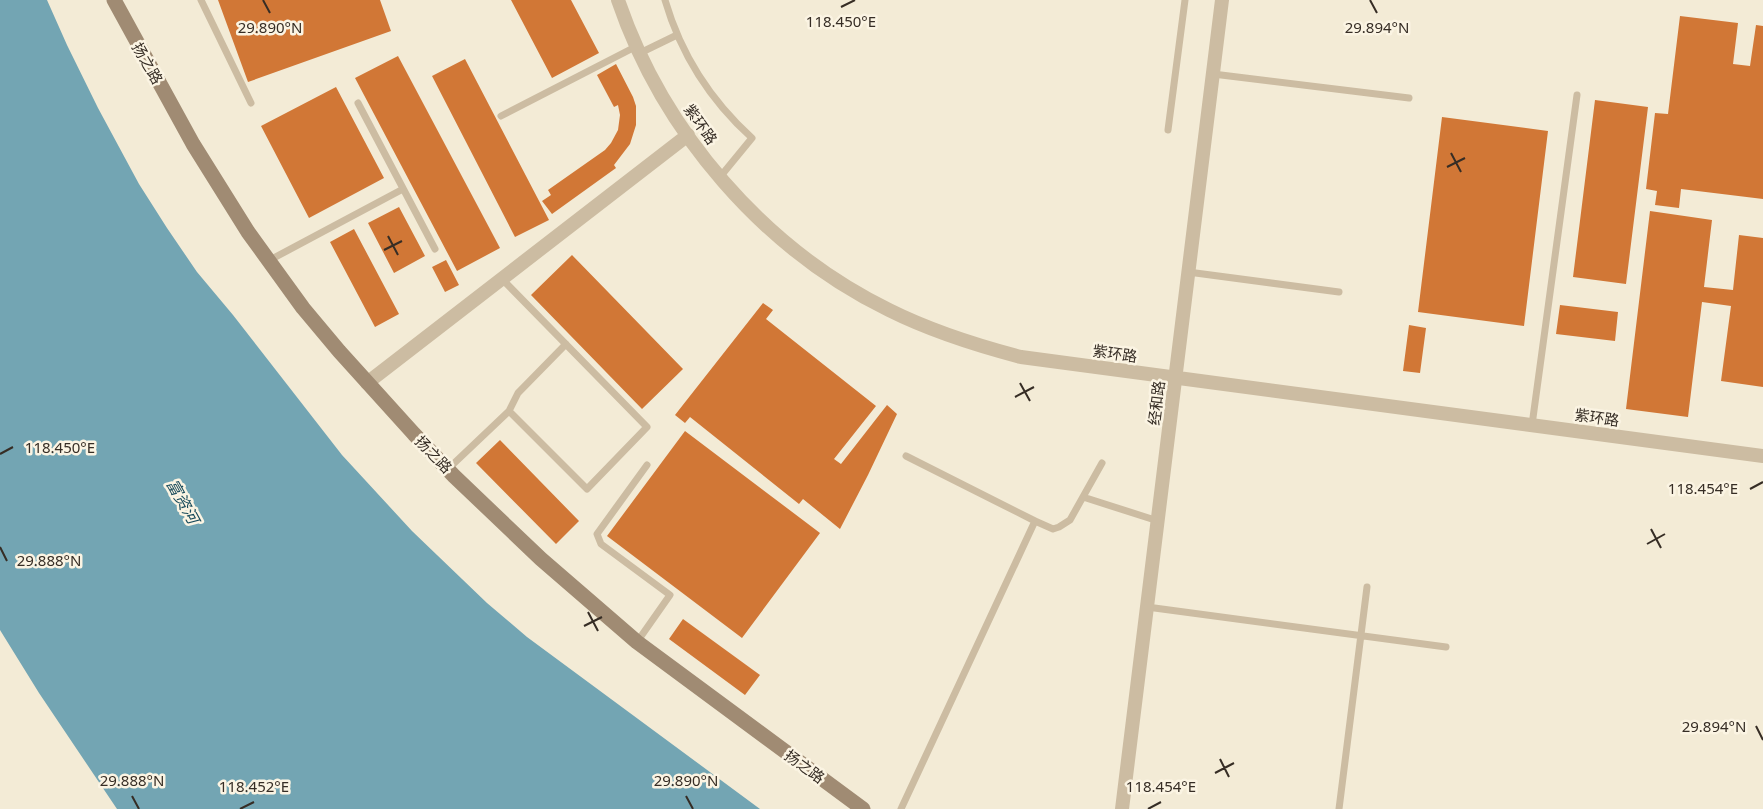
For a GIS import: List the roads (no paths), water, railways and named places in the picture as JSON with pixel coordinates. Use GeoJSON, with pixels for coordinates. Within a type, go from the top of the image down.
{"type":"FeatureCollection","features":[{"type":"Feature","properties":{"kind":"street","name":"扬之路"},"geometry":{"type":"LineString","coordinates":[[114,0],[222,192],[303,308],[367,383],[448,469],[541,559],[637,642],[863,809]]}},
{"type":"Feature","properties":{"kind":"street","name":"紫环路"},"geometry":{"type":"LineString","coordinates":[[618,0],[638,50],[661,94],[720,177],[759,219],[801,256],[857,293],[918,324],[951,337],[1021,357],[1763,456]]}},
{"type":"Feature","properties":{"kind":"street","name":"经和路"},"geometry":{"type":"LineString","coordinates":[[1122,809],[1222,0]]}},
{"type":"Feature","properties":{"kind":"street"},"geometry":{"type":"LineString","coordinates":[[367,383],[688,135]]}},
{"type":"Feature","properties":{"kind":"lane"},"geometry":{"type":"LineString","coordinates":[[201,0],[251,103]]}},
{"type":"Feature","properties":{"kind":"lane"},"geometry":{"type":"LineString","coordinates":[[666,0],[677,35],[692,64],[709,91],[729,116],[752,138],[720,177]]}},
{"type":"Feature","properties":{"kind":"lane"},"geometry":{"type":"LineString","coordinates":[[1168,130],[1185,0]]}},
{"type":"Feature","properties":{"kind":"lane"},"geometry":{"type":"LineString","coordinates":[[501,116],[638,50],[677,35]]}},
{"type":"Feature","properties":{"kind":"lane"},"geometry":{"type":"LineString","coordinates":[[1213,74],[1409,98]]}},
{"type":"Feature","properties":{"kind":"lane"},"geometry":{"type":"LineString","coordinates":[[1532,425],[1577,95]]}},
{"type":"Feature","properties":{"kind":"lane"},"geometry":{"type":"LineString","coordinates":[[358,103],[435,249]]}},
{"type":"Feature","properties":{"kind":"lane"},"geometry":{"type":"LineString","coordinates":[[268,261],[403,189]]}},
{"type":"Feature","properties":{"kind":"lane"},"geometry":{"type":"LineString","coordinates":[[1188,272],[1339,292]]}},
{"type":"Feature","properties":{"kind":"lane"},"geometry":{"type":"LineString","coordinates":[[502,279],[647,427],[587,489],[509,411]]}},
{"type":"Feature","properties":{"kind":"lane"},"geometry":{"type":"LineString","coordinates":[[448,469],[509,411],[518,393],[566,344]]}},
{"type":"Feature","properties":{"kind":"lane"},"geometry":{"type":"LineString","coordinates":[[906,456],[1053,529],[1070,520],[1102,463]]}},
{"type":"Feature","properties":{"kind":"lane"},"geometry":{"type":"LineString","coordinates":[[637,642],[670,595],[601,544],[597,534],[647,465]]}},
{"type":"Feature","properties":{"kind":"lane"},"geometry":{"type":"LineString","coordinates":[[1083,497],[1158,521]]}},
{"type":"Feature","properties":{"kind":"lane"},"geometry":{"type":"LineString","coordinates":[[901,809],[1035,521]]}},
{"type":"Feature","properties":{"kind":"lane"},"geometry":{"type":"LineString","coordinates":[[1339,809],[1367,587]]}},
{"type":"Feature","properties":{"kind":"lane"},"geometry":{"type":"LineString","coordinates":[[1147,607],[1446,647]]}},
{"type":"Feature","properties":{"kind":"water","name":"富资河"},"geometry":{"type":"Polygon","coordinates":[[[0,0],[47,0],[98,108],[139,184],[197,272],[342,455],[412,531],[487,603],[527,637],[760,809],[117,809],[39,693],[0,630],[0,0]]]}}]}
